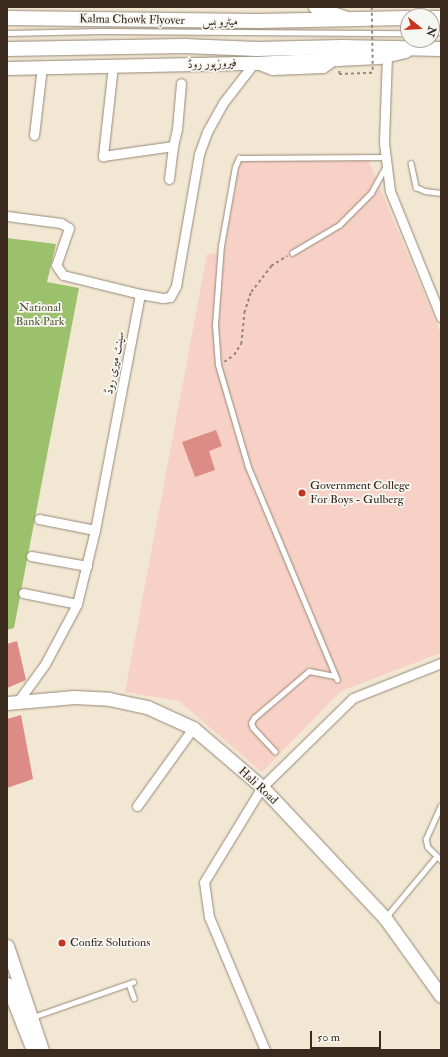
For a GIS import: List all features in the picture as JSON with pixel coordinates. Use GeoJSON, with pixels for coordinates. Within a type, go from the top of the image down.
{"type":"FeatureCollection","features":[{"type":"Feature","properties":{"kind":"main road"},"geometry":{"type":"LineString","coordinates":[[314,7],[349,19],[400,18]]}},
{"type":"Feature","properties":{"kind":"main road","name":"Kalma Chowk Flyover"},"geometry":{"type":"LineString","coordinates":[[7,18],[258,21],[349,19]]}},
{"type":"Feature","properties":{"kind":"main road","name":"Kalma Chowk Flyover"},"geometry":{"type":"LineString","coordinates":[[7,49],[184,46],[255,56]]}},
{"type":"Feature","properties":{"kind":"main road","name":"فیروزپور روڈ"},"geometry":{"type":"LineString","coordinates":[[7,68],[114,65],[255,56],[342,47],[441,49]]}},
{"type":"Feature","properties":{"kind":"main road","name":"فیروزپور روڈ"},"geometry":{"type":"LineString","coordinates":[[255,56],[335,59],[387,55],[417,49]]}},
{"type":"Feature","properties":{"kind":"main road","name":"Hali Road"},"geometry":{"type":"LineString","coordinates":[[13,702],[74,697],[108,698],[147,707],[193,728],[262,787],[385,918],[441,996]]}},
{"type":"Feature","properties":{"kind":"main road"},"geometry":{"type":"LineString","coordinates":[[7,946],[33,1017],[42,1050]]}},
{"type":"Feature","properties":{"kind":"main road"},"geometry":{"type":"LineString","coordinates":[[7,984],[34,1050]]}},
{"type":"Feature","properties":{"kind":"street"},"geometry":{"type":"LineString","coordinates":[[387,55],[385,161],[390,191],[441,317]]}},
{"type":"Feature","properties":{"kind":"street"},"geometry":{"type":"LineString","coordinates":[[7,216],[66,225],[70,232],[56,265],[59,272],[140,294],[163,298],[173,293],[199,154],[207,132],[223,103],[255,56]]}},
{"type":"Feature","properties":{"kind":"street"},"geometry":{"type":"LineString","coordinates":[[114,65],[103,156],[173,146]]}},
{"type":"Feature","properties":{"kind":"street"},"geometry":{"type":"LineString","coordinates":[[34,135],[42,67]]}},
{"type":"Feature","properties":{"kind":"street"},"geometry":{"type":"LineString","coordinates":[[169,179],[173,146],[177,129],[181,83]]}},
{"type":"Feature","properties":{"kind":"street","name":"سینٹ میری روڈ"},"geometry":{"type":"LineString","coordinates":[[13,702],[45,664],[77,604],[95,530],[140,294]]}},
{"type":"Feature","properties":{"kind":"street"},"geometry":{"type":"LineString","coordinates":[[39,520],[95,530]]}},
{"type":"Feature","properties":{"kind":"street"},"geometry":{"type":"LineString","coordinates":[[31,556],[87,566]]}},
{"type":"Feature","properties":{"kind":"street"},"geometry":{"type":"LineString","coordinates":[[23,593],[77,604]]}},
{"type":"Feature","properties":{"kind":"street"},"geometry":{"type":"LineString","coordinates":[[265,1050],[209,917],[204,882],[262,787],[353,698],[441,662]]}},
{"type":"Feature","properties":{"kind":"street"},"geometry":{"type":"LineString","coordinates":[[137,806],[193,728]]}},
{"type":"Feature","properties":{"kind":"lane","name":"میٹرو بس"},"geometry":{"type":"LineString","coordinates":[[7,33],[101,31],[400,33]]}},
{"type":"Feature","properties":{"kind":"lane"},"geometry":{"type":"LineString","coordinates":[[275,752],[253,728],[251,723],[254,718],[309,671],[336,678],[248,467],[218,365],[215,347],[218,273],[236,160],[385,161],[371,193],[356,208],[339,224],[292,253]]}},
{"type":"Feature","properties":{"kind":"lane"},"geometry":{"type":"LineString","coordinates":[[411,163],[416,187],[425,191],[441,193]]}},
{"type":"Feature","properties":{"kind":"lane"},"geometry":{"type":"LineString","coordinates":[[441,806],[426,839],[428,847],[436,857],[441,860]]}},
{"type":"Feature","properties":{"kind":"lane"},"geometry":{"type":"LineString","coordinates":[[385,918],[436,857]]}},
{"type":"Feature","properties":{"kind":"lane"},"geometry":{"type":"LineString","coordinates":[[33,1017],[131,983],[134,998]]}},
{"type":"Feature","properties":{"kind":"path"},"geometry":{"type":"LineString","coordinates":[[340,74],[374,73],[372,7]]}},
{"type":"Feature","properties":{"kind":"path"},"geometry":{"type":"LineString","coordinates":[[218,365],[234,355],[241,344],[244,313],[251,292],[271,266],[292,253]]}},
{"type":"Feature","properties":{"kind":"shaded area","name":"Government College For Boys - Gulberg"},"geometry":{"type":"Polygon","coordinates":[[[368,159],[441,334],[441,653],[341,691],[262,772],[179,701],[125,692],[207,254],[224,253],[240,160],[368,159]]]}},
{"type":"Feature","properties":{"kind":"green space","name":"National Bank Park"},"geometry":{"type":"Polygon","coordinates":[[[7,238],[56,244],[47,282],[79,288],[14,628],[7,630],[7,238]]]}},
{"type":"Feature","properties":{"kind":"building"},"geometry":{"type":"Polygon","coordinates":[[[216,430],[222,446],[209,451],[215,470],[195,477],[182,442],[216,430]]]}},
{"type":"Feature","properties":{"kind":"building"},"geometry":{"type":"Polygon","coordinates":[[[17,641],[26,680],[7,688],[7,644],[17,641]]]}},
{"type":"Feature","properties":{"kind":"building"},"geometry":{"type":"Polygon","coordinates":[[[21,715],[33,779],[7,788],[7,719],[21,715]]]}},
{"type":"Feature","properties":{"kind":"place","name":"Government College For Boys - Gulberg"},"geometry":{"type":"Point","coordinates":[302,493]}},
{"type":"Feature","properties":{"kind":"place","name":"Confiz Solutions"},"geometry":{"type":"Point","coordinates":[62,943]}}]}
